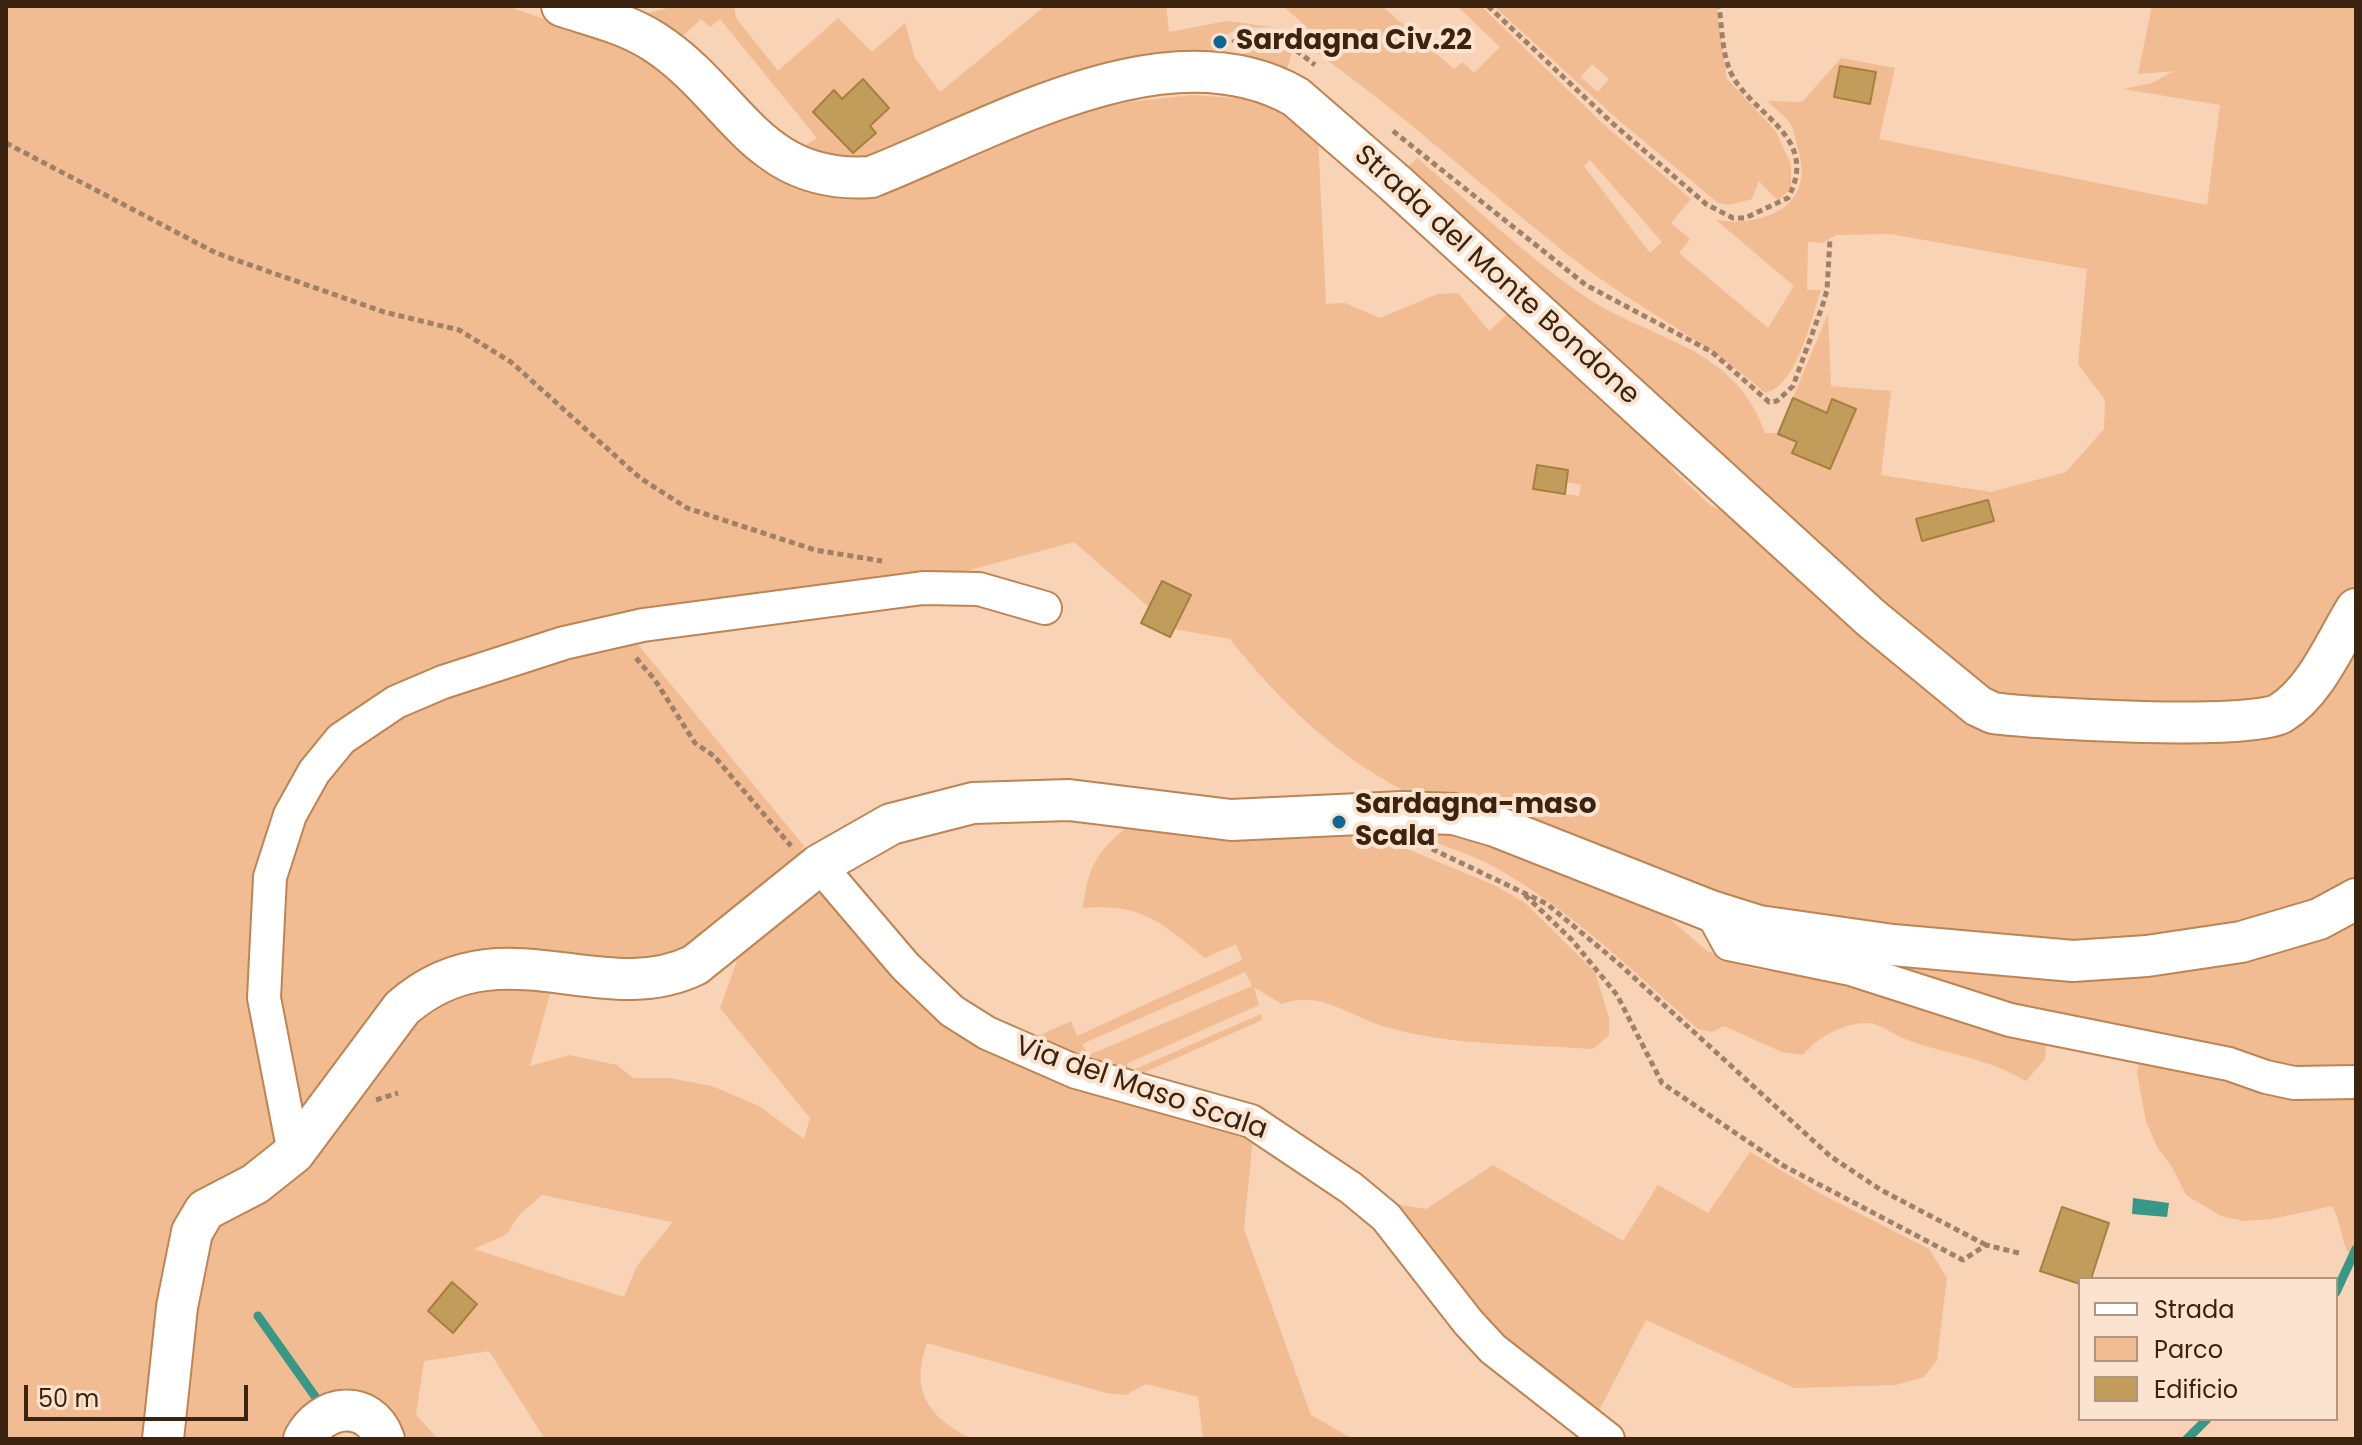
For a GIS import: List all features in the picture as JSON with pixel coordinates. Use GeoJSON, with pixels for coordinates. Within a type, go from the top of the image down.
{"type":"FeatureCollection","features":[{"type":"Feature","properties":{"kind":"street","name":"Strada del Monte Bondone"},"geometry":{"type":"LineString","coordinates":[[562,6],[616,23],[652,40],[695,76],[771,153],[799,168],[846,179],[871,177],[1074,94],[1172,73],[1227,75],[1263,82],[1296,97],[1395,183],[1871,618],[1978,706],[2014,716],[2183,722],[2254,721],[2278,715],[2298,701],[2356,609]]}},
{"type":"Feature","properties":{"kind":"street"},"geometry":{"type":"LineString","coordinates":[[294,1153],[264,998],[270,877],[290,815],[314,772],[341,739],[396,702],[495,664],[612,631],[923,588],[979,589],[1045,608]]}},
{"type":"Feature","properties":{"kind":"street"},"geometry":{"type":"LineString","coordinates":[[163,1439],[177,1307],[192,1232],[205,1210],[255,1184],[294,1153],[333,1105],[402,1008],[432,987],[463,975],[523,967],[614,979],[673,976],[705,957],[819,865],[891,824],[973,803],[1069,800],[1231,820],[1403,812],[1454,814],[1495,826],[1711,911],[1759,926],[1879,943],[2073,961],[2147,956],[2241,942],[2319,919],[2356,899]]}},
{"type":"Feature","properties":{"kind":"street","name":"Via del Maso Scala"},"geometry":{"type":"LineString","coordinates":[[819,865],[905,966],[952,1011],[987,1033],[1076,1072],[1251,1121],[1351,1188],[1386,1217],[1468,1322],[1493,1349],[1608,1439]]}},
{"type":"Feature","properties":{"kind":"street"},"geometry":{"type":"LineString","coordinates":[[1711,911],[1729,944],[1851,969],[2010,1020],[2229,1064],[2294,1083],[2356,1082]]}},
{"type":"Feature","properties":{"kind":"street"},"geometry":{"type":"LineString","coordinates":[[304,1439],[327,1415],[348,1408],[370,1417],[384,1439]]}},
{"type":"Feature","properties":{"kind":"path"},"geometry":{"type":"LineString","coordinates":[[1488,6],[1611,122],[1706,204],[1733,218],[1745,218],[1788,198],[1797,170],[1781,126],[1731,74],[1719,6]]}},
{"type":"Feature","properties":{"kind":"path"},"geometry":{"type":"LineString","coordinates":[[1227,75],[1232,44],[1247,35],[1264,34],[1288,44],[1323,72]]}},
{"type":"Feature","properties":{"kind":"path"},"geometry":{"type":"LineString","coordinates":[[1387,126],[1586,285],[1712,352],[1769,402],[1777,401],[1793,386],[1827,290],[1830,239]]}},
{"type":"Feature","properties":{"kind":"path"},"geometry":{"type":"LineString","coordinates":[[6,143],[216,253],[384,312],[459,330],[511,362],[640,478],[687,508],[815,550],[901,566],[923,582],[923,588]]}},
{"type":"Feature","properties":{"kind":"path"},"geometry":{"type":"LineString","coordinates":[[612,631],[655,680],[695,743],[714,756],[790,845],[819,865]]}},
{"type":"Feature","properties":{"kind":"path"},"geometry":{"type":"LineString","coordinates":[[1420,844],[1547,904],[1618,963],[1830,1156],[1881,1190],[1986,1245],[2019,1253]]}},
{"type":"Feature","properties":{"kind":"path"},"geometry":{"type":"LineString","coordinates":[[1518,888],[1572,940],[1617,995],[1662,1083],[1784,1166],[1873,1210],[1963,1260],[1986,1245]]}},
{"type":"Feature","properties":{"kind":"green space"},"geometry":{"type":"Polygon","coordinates":[[[6,6],[506,6],[634,49],[658,64],[759,170],[809,192],[830,195],[1072,114],[1129,102],[1192,95],[1247,99],[1281,108],[1318,135],[1326,304],[1345,303],[1380,318],[1437,294],[1458,293],[1489,331],[1511,311],[1656,443],[1675,472],[1711,506],[1743,519],[1969,723],[2296,726],[2319,706],[2356,639],[2356,882],[2339,894],[2267,918],[2149,938],[2046,942],[1855,925],[1732,902],[1409,793],[1334,746],[1268,684],[1230,639],[1174,629],[1074,542],[936,579],[611,624],[338,732],[263,876],[281,1142],[222,1185],[150,1439],[6,1439],[6,6]],[[1537,465],[1533,489],[1579,496],[1581,485],[1566,482],[1568,470],[1537,465]]]}},
{"type":"Feature","properties":{"kind":"green space"},"geometry":{"type":"Polygon","coordinates":[[[677,6],[734,6],[736,18],[778,71],[838,18],[872,52],[905,23],[915,58],[940,92],[1045,6],[1166,6],[1169,32],[1227,21],[1272,27],[1242,29],[1225,35],[1215,49],[1213,60],[870,159],[813,159],[806,145],[817,138],[720,19],[710,27],[701,19],[679,39],[629,17],[677,6]]]}},
{"type":"Feature","properties":{"kind":"green space"},"geometry":{"type":"Polygon","coordinates":[[[1283,6],[1382,6],[1454,69],[1463,62],[1474,73],[1500,47],[1457,6],[1481,6],[1602,123],[1691,199],[1671,223],[1690,239],[1679,253],[1768,328],[1794,286],[1716,220],[1750,220],[1766,216],[1780,210],[1791,200],[1799,188],[1802,172],[1799,153],[1790,123],[1767,101],[1802,102],[1841,58],[1895,68],[1879,139],[2207,205],[2220,105],[2123,89],[2152,83],[2174,71],[2138,74],[2152,6],[2356,6],[2356,586],[2288,685],[2275,697],[2225,709],[1996,695],[1954,671],[1404,171],[1417,158],[1577,291],[1603,308],[1710,361],[1732,379],[1751,403],[1765,433],[1778,433],[1828,314],[1831,386],[1891,391],[1881,475],[1991,492],[2066,472],[2104,429],[2105,400],[2078,364],[2087,269],[1890,234],[1836,235],[1823,243],[1808,242],[1807,290],[1821,290],[1794,365],[1776,388],[1765,393],[1720,357],[1576,261],[1401,116],[1291,35],[1310,30],[1283,6]],[[1590,160],[1584,166],[1650,253],[1662,242],[1590,160]]]}},
{"type":"Feature","properties":{"kind":"green space"},"geometry":{"type":"Polygon","coordinates":[[[1494,6],[1716,6],[1727,79],[1775,130],[1791,164],[1791,188],[1778,201],[1759,181],[1752,199],[1729,205],[1718,203],[1615,117],[1494,6]],[[1592,64],[1581,77],[1598,92],[1609,79],[1592,64]]]}},
{"type":"Feature","properties":{"kind":"green space"},"geometry":{"type":"Polygon","coordinates":[[[1268,43],[1292,53],[1286,72],[1239,63],[1248,45],[1268,43]]]}},
{"type":"Feature","properties":{"kind":"green space"},"geometry":{"type":"Polygon","coordinates":[[[631,636],[804,846],[789,868],[675,958],[435,968],[408,977],[395,989],[296,1128],[269,992],[276,875],[317,775],[399,706],[631,636]]]}},
{"type":"Feature","properties":{"kind":"green space"},"geometry":{"type":"Polygon","coordinates":[[[1131,824],[1206,839],[1374,835],[1496,886],[1525,903],[1595,972],[1609,1018],[1609,1035],[1593,1049],[1437,1038],[1373,1023],[1322,1002],[1296,1000],[1282,1004],[1254,987],[1259,1005],[1126,1064],[1133,1070],[1261,1014],[1262,1020],[1143,1073],[1142,1084],[1027,1041],[1071,1021],[1077,1036],[1242,960],[1236,944],[1205,958],[1163,925],[1136,912],[1104,907],[1083,908],[1088,880],[1096,860],[1131,824]],[[1245,972],[1082,1044],[1089,1055],[1252,986],[1245,972]]]}},
{"type":"Feature","properties":{"kind":"green space"},"geometry":{"type":"Polygon","coordinates":[[[1405,830],[1443,831],[1469,837],[1663,913],[1707,951],[1736,964],[1759,970],[1816,975],[2041,1037],[2046,1044],[2045,1059],[2026,1081],[1997,1067],[1923,1045],[1868,1023],[1850,1025],[1832,1032],[1803,1055],[1782,1052],[1724,1026],[1712,1032],[1698,1029],[1599,941],[1547,900],[1491,865],[1405,830]]]}},
{"type":"Feature","properties":{"kind":"green space"},"geometry":{"type":"Polygon","coordinates":[[[815,890],[824,891],[911,981],[1253,1136],[1244,1229],[1311,1415],[1353,1439],[1203,1439],[1198,1397],[1146,1384],[1126,1395],[1107,1393],[927,1343],[921,1375],[926,1400],[944,1421],[972,1439],[545,1439],[489,1351],[424,1361],[416,1415],[438,1439],[403,1439],[382,1402],[345,1387],[326,1396],[291,1439],[178,1439],[200,1270],[209,1233],[405,1028],[459,997],[508,987],[552,987],[530,1066],[570,1055],[617,1065],[633,1078],[669,1078],[712,1086],[759,1106],[804,1139],[810,1118],[720,1008],[739,955],[815,890]],[[542,1195],[519,1215],[507,1234],[474,1249],[624,1297],[637,1266],[672,1222],[542,1195]]]}},
{"type":"Feature","properties":{"kind":"green space"},"geometry":{"type":"Polygon","coordinates":[[[2356,915],[2356,1074],[2334,1076],[2093,1032],[1835,954],[1967,968],[2356,915]]]}},
{"type":"Feature","properties":{"kind":"green space"},"geometry":{"type":"Polygon","coordinates":[[[2141,1054],[2356,1087],[2356,1255],[2348,1252],[2332,1206],[2272,1219],[2244,1221],[2221,1216],[2186,1195],[2172,1167],[2157,1147],[2146,1121],[2137,1073],[2141,1054]]]}},
{"type":"Feature","properties":{"kind":"green space"},"geometry":{"type":"Polygon","coordinates":[[[1750,1152],[1821,1194],[1929,1249],[1947,1278],[1937,1360],[1924,1377],[1896,1385],[1794,1388],[1646,1320],[1594,1420],[1500,1346],[1395,1204],[1426,1209],[1493,1165],[1623,1241],[1658,1185],[1708,1213],[1750,1152]]]}},
{"type":"Feature","properties":{"kind":"water"},"geometry":{"type":"Polygon","coordinates":[[[2133,1198],[2169,1203],[2167,1217],[2132,1214],[2133,1198]]]}},
{"type":"Feature","properties":{"kind":"building"},"geometry":{"type":"Polygon","coordinates":[[[1840,66],[1876,72],[1870,104],[1834,97],[1840,66]]]}},
{"type":"Feature","properties":{"kind":"building"},"geometry":{"type":"Polygon","coordinates":[[[863,79],[889,108],[870,126],[876,133],[853,153],[813,112],[834,90],[842,99],[863,79]]]}},
{"type":"Feature","properties":{"kind":"building"},"geometry":{"type":"Polygon","coordinates":[[[1793,398],[1827,413],[1832,399],[1856,409],[1830,469],[1792,453],[1797,442],[1778,434],[1793,398]]]}},
{"type":"Feature","properties":{"kind":"building"},"geometry":{"type":"Polygon","coordinates":[[[1537,465],[1568,470],[1565,494],[1533,489],[1537,465]]]}},
{"type":"Feature","properties":{"kind":"building"},"geometry":{"type":"Polygon","coordinates":[[[1988,500],[1994,521],[1922,541],[1916,519],[1988,500]]]}},
{"type":"Feature","properties":{"kind":"building"},"geometry":{"type":"Polygon","coordinates":[[[1162,581],[1191,595],[1170,637],[1141,623],[1162,581]]]}},
{"type":"Feature","properties":{"kind":"building"},"geometry":{"type":"Polygon","coordinates":[[[2062,1207],[2109,1223],[2092,1277],[2078,1277],[2078,1283],[2040,1271],[2062,1207]]]}},
{"type":"Feature","properties":{"kind":"building"},"geometry":{"type":"Polygon","coordinates":[[[452,1282],[477,1304],[453,1333],[428,1311],[452,1282]]]}},
{"type":"Feature","properties":{"kind":"waterway"},"geometry":{"type":"LineString","coordinates":[[2338,1288],[2356,1249]]}},
{"type":"Feature","properties":{"kind":"waterway"},"geometry":{"type":"LineString","coordinates":[[258,1316],[319,1402]]}},
{"type":"Feature","properties":{"kind":"waterway"},"geometry":{"type":"LineString","coordinates":[[2187,1439],[2205,1421]]}},
{"type":"Feature","properties":{"kind":"place","name":"Sardagna Civ.22"},"geometry":{"type":"Point","coordinates":[1220,42]}},
{"type":"Feature","properties":{"kind":"place","name":"Sardagna-maso Scala"},"geometry":{"type":"Point","coordinates":[1339,822]}}]}
